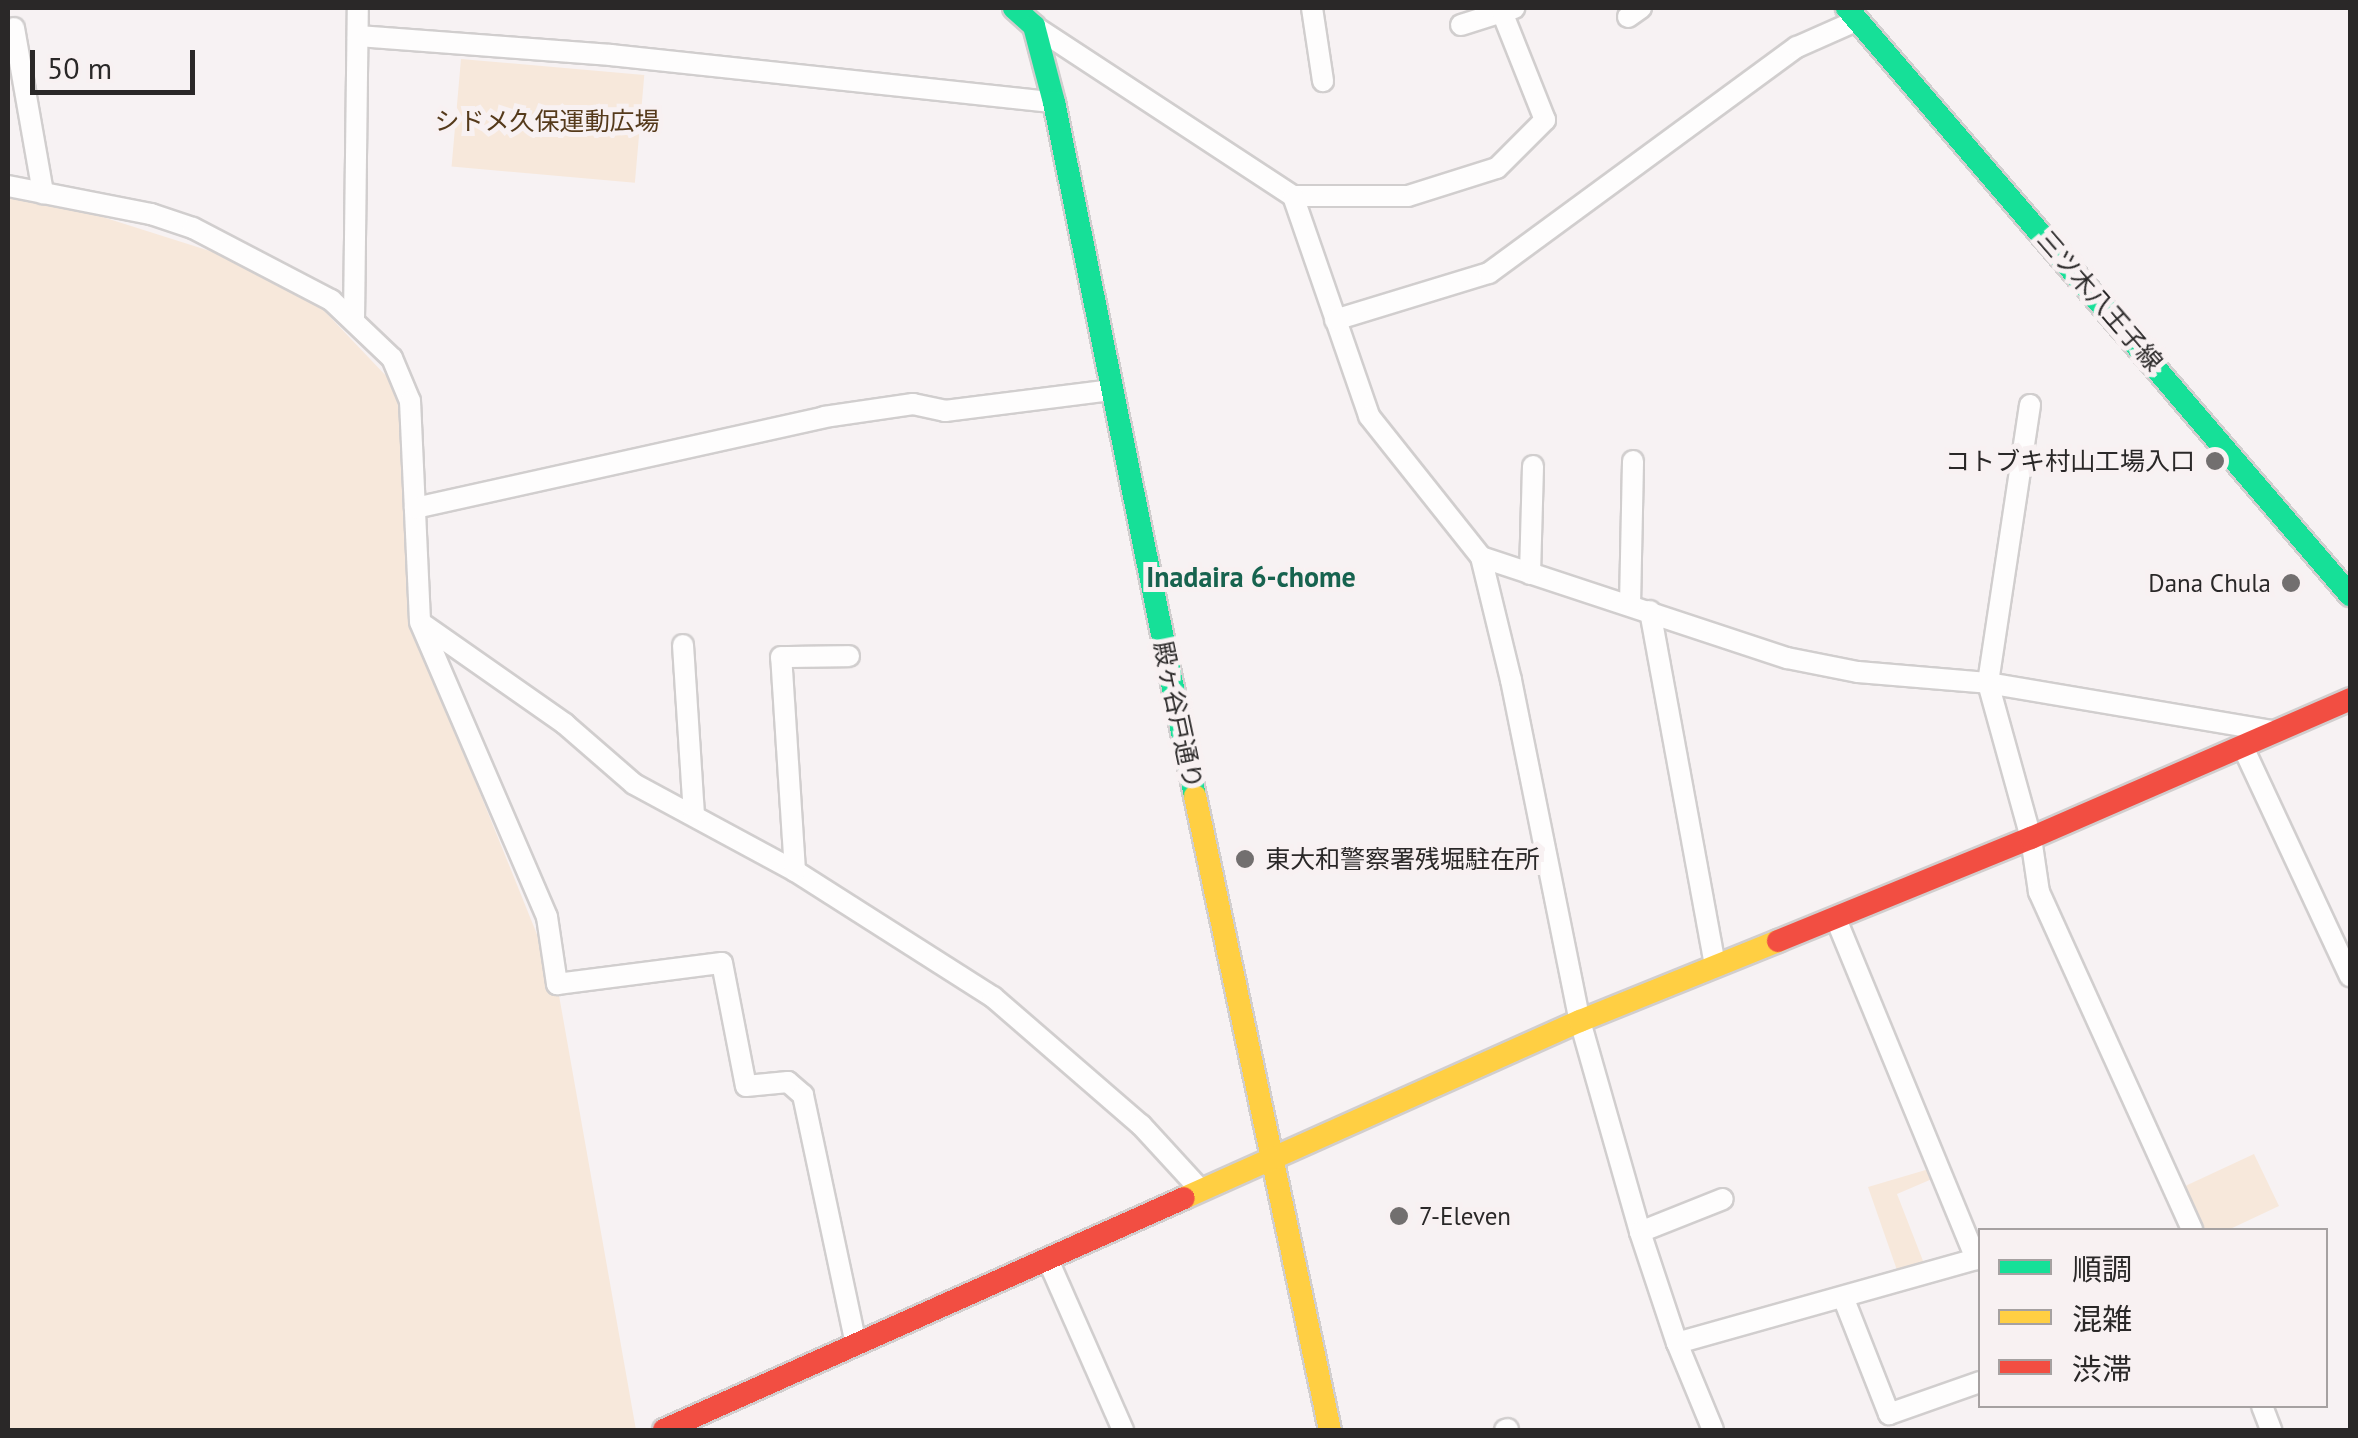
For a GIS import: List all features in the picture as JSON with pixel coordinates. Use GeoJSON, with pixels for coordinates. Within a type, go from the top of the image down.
{"type":"FeatureCollection","features":[{"type":"Feature","properties":{"kind":"street"},"geometry":{"type":"LineString","coordinates":[[354,320],[358,8]]}},
{"type":"Feature","properties":{"kind":"street"},"geometry":{"type":"LineString","coordinates":[[1014,8],[1293,196],[1408,196],[1497,168],[1545,120],[1508,10],[1461,24]]}},
{"type":"Feature","properties":{"kind":"street"},"geometry":{"type":"LineString","coordinates":[[1312,8],[1323,81]]}},
{"type":"Feature","properties":{"kind":"street"},"geometry":{"type":"LineString","coordinates":[[1335,320],[1489,272],[1797,48],[1852,14]]}},
{"type":"Feature","properties":{"kind":"street","name":"三ツ木八王子線"},"geometry":{"type":"LineString","coordinates":[[1852,14],[2350,595]]}},
{"type":"Feature","properties":{"kind":"street","name":"殿ヶ谷戸通り"},"geometry":{"type":"LineString","coordinates":[[1032,17],[1054,102],[1330,1430]]}},
{"type":"Feature","properties":{"kind":"street"},"geometry":{"type":"LineString","coordinates":[[14,28],[43,193]]}},
{"type":"Feature","properties":{"kind":"street"},"geometry":{"type":"LineString","coordinates":[[358,36],[611,55],[1054,102]]}},
{"type":"Feature","properties":{"kind":"street"},"geometry":{"type":"LineString","coordinates":[[8,186],[151,214],[193,228],[292,277],[354,320],[392,358],[408,388],[420,622],[547,917],[557,984],[722,963],[746,1086],[788,1082],[802,1095],[856,1346]]}},
{"type":"Feature","properties":{"kind":"street"},"geometry":{"type":"LineString","coordinates":[[1293,196],[1369,416],[1480,557],[1511,680],[1580,1021],[1640,1232],[1677,1343],[1713,1430]]}},
{"type":"Feature","properties":{"kind":"street"},"geometry":{"type":"LineString","coordinates":[[415,508],[824,417],[912,404],[945,411],[1111,390]]}},
{"type":"Feature","properties":{"kind":"street"},"geometry":{"type":"LineString","coordinates":[[2030,406],[1988,683],[2031,838],[2039,892],[2191,1228]]}},
{"type":"Feature","properties":{"kind":"street"},"geometry":{"type":"LineString","coordinates":[[1633,460],[1640,608],[1716,966]]}},
{"type":"Feature","properties":{"kind":"street"},"geometry":{"type":"LineString","coordinates":[[1530,574],[1533,466]]}},
{"type":"Feature","properties":{"kind":"street"},"geometry":{"type":"LineString","coordinates":[[1480,557],[1787,658],[1858,672],[1988,683],[2278,732]]}},
{"type":"Feature","properties":{"kind":"street"},"geometry":{"type":"LineString","coordinates":[[420,622],[565,724],[634,784],[795,872],[993,997],[1141,1125],[1198,1188]]}},
{"type":"Feature","properties":{"kind":"street"},"geometry":{"type":"LineString","coordinates":[[683,645],[694,814]]}},
{"type":"Feature","properties":{"kind":"street"},"geometry":{"type":"LineString","coordinates":[[795,872],[781,657],[849,656]]}},
{"type":"Feature","properties":{"kind":"street"},"geometry":{"type":"LineString","coordinates":[[664,1430],[1048,1260],[1198,1188],[1580,1021],[2031,838],[2350,699]]}},
{"type":"Feature","properties":{"kind":"street"},"geometry":{"type":"LineString","coordinates":[[2243,747],[2350,976]]}},
{"type":"Feature","properties":{"kind":"street"},"geometry":{"type":"LineString","coordinates":[[1677,1343],[1978,1258],[1836,919]]}},
{"type":"Feature","properties":{"kind":"street"},"geometry":{"type":"LineString","coordinates":[[1640,1232],[1723,1199]]}},
{"type":"Feature","properties":{"kind":"street"},"geometry":{"type":"LineString","coordinates":[[1048,1260],[1123,1430]]}},
{"type":"Feature","properties":{"kind":"street"},"geometry":{"type":"LineString","coordinates":[[1843,1296],[1889,1414],[1978,1383]]}},
{"type":"Feature","properties":{"kind":"green space","name":"シドメ久保運動広場"},"geometry":{"type":"Polygon","coordinates":[[[461,59],[644,75],[635,183],[452,167],[461,59]]]}},
{"type":"Feature","properties":{"kind":"green space"},"geometry":{"type":"Polygon","coordinates":[[[8,187],[292,277],[410,401],[420,622],[463,751],[557,984],[636,1430],[8,1430],[8,187]]]}},
{"type":"Feature","properties":{"kind":"green space"},"geometry":{"type":"Polygon","coordinates":[[[2254,1154],[2279,1206],[2232,1228],[2201,1228],[2181,1188],[2254,1154]]]}},
{"type":"Feature","properties":{"kind":"green space"},"geometry":{"type":"Polygon","coordinates":[[[1929,1169],[1932,1179],[1897,1194],[1925,1266],[1898,1273],[1868,1187],[1929,1169]]]}},
{"type":"Feature","properties":{"kind":"traffic: fast"},"geometry":{"type":"LineString","coordinates":[[1014,8],[1034,26],[1054,102],[1195,796]]}},
{"type":"Feature","properties":{"kind":"traffic: fast"},"geometry":{"type":"LineString","coordinates":[[1847,8],[2350,595]]}},
{"type":"Feature","properties":{"kind":"traffic: slow"},"geometry":{"type":"LineString","coordinates":[[1195,796],[1330,1430]]}},
{"type":"Feature","properties":{"kind":"traffic: slow"},"geometry":{"type":"LineString","coordinates":[[1184,1198],[1580,1021],[1778,941]]}},
{"type":"Feature","properties":{"kind":"traffic: jam"},"geometry":{"type":"LineString","coordinates":[[1778,941],[2031,838],[2350,699]]}},
{"type":"Feature","properties":{"kind":"traffic: jam"},"geometry":{"type":"LineString","coordinates":[[664,1430],[1184,1198]]}},
{"type":"Feature","properties":{"kind":"place","name":"コトブキ村山工場入口"},"geometry":{"type":"Point","coordinates":[2215,461]}},
{"type":"Feature","properties":{"kind":"place","name":"Dana Chula"},"geometry":{"type":"Point","coordinates":[2291,583]}},
{"type":"Feature","properties":{"kind":"place","name":"東大和警察署残堀駐在所"},"geometry":{"type":"Point","coordinates":[1245,859]}},
{"type":"Feature","properties":{"kind":"place","name":"7-Eleven"},"geometry":{"type":"Point","coordinates":[1399,1216]}},
{"type":"Feature","properties":{"kind":"district","name":"Inadaira 6-chome"},"geometry":{"type":"Point","coordinates":[1251,577]}}]}
